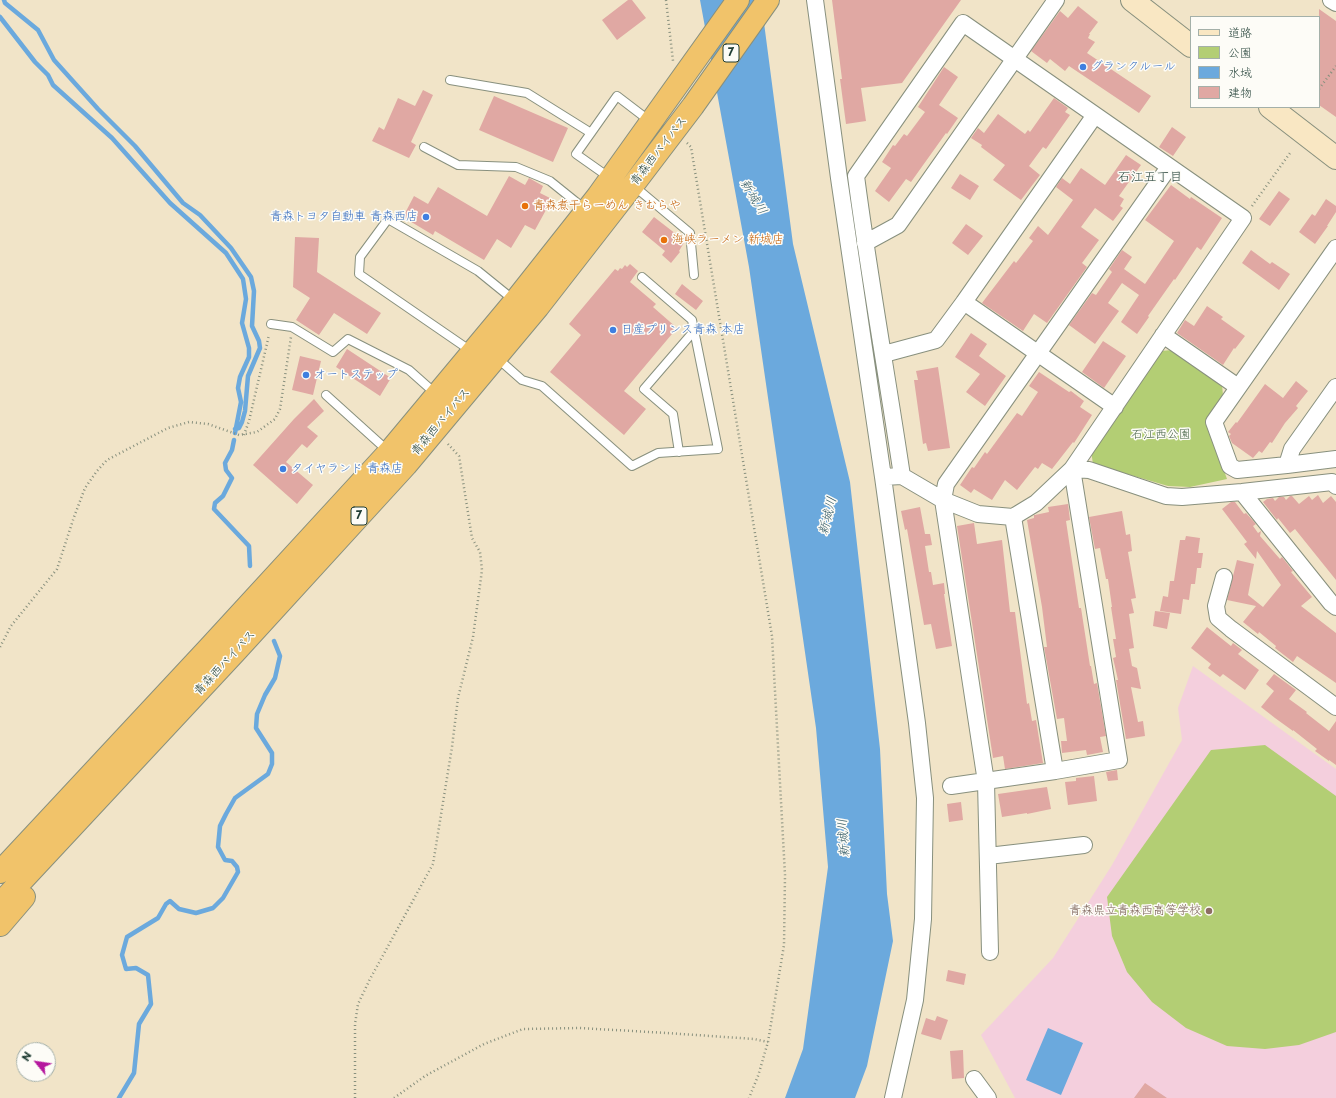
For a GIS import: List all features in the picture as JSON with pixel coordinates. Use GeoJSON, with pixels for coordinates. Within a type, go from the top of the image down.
{"type":"FeatureCollection","features":[{"type":"Feature","properties":{"kind":"highway","name":"青森西バイパス"},"geometry":{"type":"LineString","coordinates":[[0,872],[389,452],[515,301],[586,211],[738,0]]}},
{"type":"Feature","properties":{"kind":"highway","name":"青森西バイパス"},"geometry":{"type":"LineString","coordinates":[[0,904],[235,652],[406,465],[543,300],[633,185],[694,106],[768,0]]}},
{"type":"Feature","properties":{"kind":"highway"},"geometry":{"type":"LineString","coordinates":[[0,851],[23,827],[146,716]]}},
{"type":"Feature","properties":{"kind":"highway"},"geometry":{"type":"LineString","coordinates":[[0,925],[34,885],[123,772]]}},
{"type":"Feature","properties":{"kind":"street"},"geometry":{"type":"LineString","coordinates":[[815,0],[840,186],[917,722],[925,798],[923,919],[915,1000],[893,1098]]}},
{"type":"Feature","properties":{"kind":"street"},"geometry":{"type":"LineString","coordinates":[[865,243],[898,225],[1056,0]]}},
{"type":"Feature","properties":{"kind":"street"},"geometry":{"type":"LineString","coordinates":[[1132,0],[1190,45]]}},
{"type":"Feature","properties":{"kind":"street"},"geometry":{"type":"LineString","coordinates":[[1331,0],[1336,3]]}},
{"type":"Feature","properties":{"kind":"street"},"geometry":{"type":"LineString","coordinates":[[883,477],[902,476],[943,500],[978,514],[1013,517],[1036,503],[1072,469],[1243,218],[963,23],[856,176],[865,243],[884,354],[902,476]]}},
{"type":"Feature","properties":{"kind":"street"},"geometry":{"type":"LineString","coordinates":[[1271,108],[1336,158]]}},
{"type":"Feature","properties":{"kind":"street"},"geometry":{"type":"LineString","coordinates":[[884,354],[936,340],[1095,115]]}},
{"type":"Feature","properties":{"kind":"street"},"geometry":{"type":"LineString","coordinates":[[990,952],[986,782],[943,500],[946,484],[1170,167]]}},
{"type":"Feature","properties":{"kind":"street"},"geometry":{"type":"LineString","coordinates":[[1336,248],[1214,422],[1230,466],[1237,470],[1336,459]]}},
{"type":"Feature","properties":{"kind":"street"},"geometry":{"type":"LineString","coordinates":[[964,302],[1115,407]]}},
{"type":"Feature","properties":{"kind":"street"},"geometry":{"type":"LineString","coordinates":[[1164,335],[1238,387]]}},
{"type":"Feature","properties":{"kind":"street"},"geometry":{"type":"LineString","coordinates":[[1288,465],[1292,449],[1336,387]]}},
{"type":"Feature","properties":{"kind":"street"},"geometry":{"type":"LineString","coordinates":[[1072,469],[1089,470],[1166,496],[1182,497],[1242,492],[1332,482],[1336,486]]}},
{"type":"Feature","properties":{"kind":"street"},"geometry":{"type":"LineString","coordinates":[[951,786],[986,782],[1119,760],[1072,469]]}},
{"type":"Feature","properties":{"kind":"street"},"geometry":{"type":"LineString","coordinates":[[1242,492],[1331,604],[1336,607]]}},
{"type":"Feature","properties":{"kind":"street"},"geometry":{"type":"LineString","coordinates":[[1013,517],[1055,771]]}},
{"type":"Feature","properties":{"kind":"street"},"geometry":{"type":"LineString","coordinates":[[1224,577],[1216,606],[1218,618],[1336,707]]}},
{"type":"Feature","properties":{"kind":"street"},"geometry":{"type":"LineString","coordinates":[[988,856],[1084,845]]}},
{"type":"Feature","properties":{"kind":"street"},"geometry":{"type":"LineString","coordinates":[[974,1079],[988,1098]]}},
{"type":"Feature","properties":{"kind":"lane"},"geometry":{"type":"LineString","coordinates":[[450,80],[527,93],[591,134]]}},
{"type":"Feature","properties":{"kind":"lane"},"geometry":{"type":"LineString","coordinates":[[610,179],[576,154],[617,96],[651,122]]}},
{"type":"Feature","properties":{"kind":"lane"},"geometry":{"type":"LineString","coordinates":[[424,146],[458,165],[516,167],[550,181],[586,211]]}},
{"type":"Feature","properties":{"kind":"lane"},"geometry":{"type":"LineString","coordinates":[[633,185],[690,233],[694,275]]}},
{"type":"Feature","properties":{"kind":"lane"},"geometry":{"type":"LineString","coordinates":[[472,352],[359,274],[360,257],[388,219],[478,271],[515,301]]}},
{"type":"Feature","properties":{"kind":"lane"},"geometry":{"type":"LineString","coordinates":[[496,357],[522,380],[542,386],[632,466],[658,453],[718,449],[692,320],[642,277]]}},
{"type":"Feature","properties":{"kind":"lane"},"geometry":{"type":"LineString","coordinates":[[271,324],[292,327],[333,352],[348,339],[409,370],[436,395]]}},
{"type":"Feature","properties":{"kind":"lane"},"geometry":{"type":"LineString","coordinates":[[679,452],[673,414],[644,389],[694,330]]}},
{"type":"Feature","properties":{"kind":"lane"},"geometry":{"type":"LineString","coordinates":[[326,395],[389,452]]}},
{"type":"Feature","properties":{"kind":"path"},"geometry":{"type":"LineString","coordinates":[[666,0],[674,71],[684,76]]}},
{"type":"Feature","properties":{"kind":"path"},"geometry":{"type":"LineString","coordinates":[[1320,88],[1336,66]]}},
{"type":"Feature","properties":{"kind":"path"},"geometry":{"type":"LineString","coordinates":[[675,131],[691,147],[772,636],[785,875],[784,945],[768,1042],[758,1076],[749,1098]]}},
{"type":"Feature","properties":{"kind":"path"},"geometry":{"type":"LineString","coordinates":[[1243,218],[1290,153]]}},
{"type":"Feature","properties":{"kind":"path"},"geometry":{"type":"LineString","coordinates":[[244,435],[250,421],[271,324]]}},
{"type":"Feature","properties":{"kind":"path"},"geometry":{"type":"LineString","coordinates":[[0,647],[11,626],[57,569],[74,517],[86,488],[97,471],[107,460],[168,428],[189,422],[208,424],[228,432],[244,435],[257,432],[275,419],[280,409],[292,327]]}},
{"type":"Feature","properties":{"kind":"path"},"geometry":{"type":"LineString","coordinates":[[355,1098],[355,1024],[358,1004],[370,979],[433,864],[452,747],[458,698],[473,637],[482,570],[480,552],[472,538],[459,456],[435,430]]}},
{"type":"Feature","properties":{"kind":"path"},"geometry":{"type":"LineString","coordinates":[[394,1098],[425,1076],[484,1044],[523,1029],[580,1028],[754,1039],[768,1042]]}},
{"type":"Feature","properties":{"kind":"shaded area","name":"青森県立青森西高等学校"},"geometry":{"type":"Polygon","coordinates":[[[1193,666],[1336,769],[1336,1098],[1015,1098],[981,1035],[1053,958],[1112,865],[1182,740],[1178,708],[1193,666]]]}},
{"type":"Feature","properties":{"kind":"green space","name":"石江西公園"},"geometry":{"type":"Polygon","coordinates":[[[1172,350],[1222,384],[1223,396],[1206,420],[1227,479],[1190,487],[1168,486],[1093,464],[1091,451],[1161,351],[1172,350]]]}},
{"type":"Feature","properties":{"kind":"green space"},"geometry":{"type":"Polygon","coordinates":[[[1265,745],[1336,796],[1336,1032],[1299,1045],[1265,1049],[1227,1046],[1186,1028],[1152,1002],[1127,972],[1112,936],[1107,897],[1211,750],[1265,745]]]}},
{"type":"Feature","properties":{"kind":"water","name":"新城川"},"geometry":{"type":"Polygon","coordinates":[[[700,0],[761,0],[793,244],[850,482],[880,749],[887,894],[893,941],[867,1066],[855,1098],[785,1098],[803,1049],[828,867],[816,728],[749,267],[700,0]]]}},
{"type":"Feature","properties":{"kind":"water"},"geometry":{"type":"Polygon","coordinates":[[[1048,1028],[1083,1043],[1061,1095],[1026,1080],[1048,1028]]]}},
{"type":"Feature","properties":{"kind":"building"},"geometry":{"type":"Polygon","coordinates":[[[628,0],[632,0],[646,18],[617,40],[602,20],[628,0]]]}},
{"type":"Feature","properties":{"kind":"building"},"geometry":{"type":"Polygon","coordinates":[[[832,0],[961,0],[902,83],[861,88],[866,121],[846,124],[832,0]]]}},
{"type":"Feature","properties":{"kind":"building"},"geometry":{"type":"Polygon","coordinates":[[[1078,6],[1098,22],[1089,34],[1088,38],[1095,42],[1087,53],[1151,96],[1139,113],[1069,66],[1065,71],[1050,59],[1047,63],[1031,51],[1060,11],[1068,18],[1078,6]]]}},
{"type":"Feature","properties":{"kind":"building"},"geometry":{"type":"Polygon","coordinates":[[[1319,9],[1336,21],[1336,117],[1320,106],[1319,9]]]}},
{"type":"Feature","properties":{"kind":"building"},"geometry":{"type":"Polygon","coordinates":[[[944,67],[958,77],[939,105],[958,118],[911,182],[906,179],[889,202],[875,191],[891,168],[882,162],[893,145],[895,146],[904,134],[907,136],[925,112],[918,107],[944,67]]]}},
{"type":"Feature","properties":{"kind":"building"},"geometry":{"type":"Polygon","coordinates":[[[423,90],[433,95],[411,142],[416,145],[409,158],[372,141],[379,127],[384,130],[398,98],[415,106],[423,90]]]}},
{"type":"Feature","properties":{"kind":"building"},"geometry":{"type":"Polygon","coordinates":[[[494,96],[568,128],[553,162],[479,130],[494,96]]]}},
{"type":"Feature","properties":{"kind":"building"},"geometry":{"type":"Polygon","coordinates":[[[1054,98],[1068,108],[1065,112],[1070,115],[1046,149],[1043,147],[1029,166],[1040,175],[1021,200],[993,180],[1005,165],[981,147],[982,145],[971,138],[978,128],[984,133],[998,114],[1025,134],[1028,130],[1030,132],[1054,98]]]}},
{"type":"Feature","properties":{"kind":"building"},"geometry":{"type":"Polygon","coordinates":[[[1172,127],[1186,137],[1173,156],[1159,147],[1172,127]]]}},
{"type":"Feature","properties":{"kind":"building"},"geometry":{"type":"Polygon","coordinates":[[[1126,155],[1141,165],[1119,196],[1124,199],[1120,206],[1123,208],[1113,221],[1095,208],[1081,227],[1099,240],[1082,263],[1087,267],[1047,323],[1034,314],[1023,331],[982,303],[1014,261],[1016,263],[1033,241],[1029,238],[1038,226],[1048,235],[1073,200],[1056,187],[1062,178],[1070,184],[1081,168],[1105,185],[1126,155]]]}},
{"type":"Feature","properties":{"kind":"building"},"geometry":{"type":"Polygon","coordinates":[[[960,174],[979,186],[970,200],[951,188],[960,174]]]}},
{"type":"Feature","properties":{"kind":"building"},"geometry":{"type":"Polygon","coordinates":[[[509,176],[525,185],[529,178],[543,186],[540,193],[552,199],[535,230],[525,225],[511,248],[497,239],[484,260],[435,231],[433,235],[403,217],[414,196],[428,204],[438,187],[487,216],[509,176]]]}},
{"type":"Feature","properties":{"kind":"building"},"geometry":{"type":"Polygon","coordinates":[[[1171,185],[1190,199],[1191,197],[1222,218],[1201,250],[1197,247],[1137,334],[1121,322],[1139,295],[1122,283],[1108,303],[1119,311],[1095,344],[1069,325],[1092,293],[1096,295],[1112,272],[1109,269],[1122,250],[1132,257],[1124,269],[1145,284],[1174,241],[1145,220],[1171,185]]]}},
{"type":"Feature","properties":{"kind":"building"},"geometry":{"type":"Polygon","coordinates":[[[1279,191],[1290,199],[1270,226],[1259,219],[1279,191]]]}},
{"type":"Feature","properties":{"kind":"building"},"geometry":{"type":"Polygon","coordinates":[[[1326,199],[1336,206],[1336,212],[1315,244],[1299,232],[1312,214],[1315,216],[1326,199]]]}},
{"type":"Feature","properties":{"kind":"building"},"geometry":{"type":"Polygon","coordinates":[[[654,217],[685,241],[679,251],[680,252],[671,263],[662,255],[665,251],[642,232],[654,217]]]}},
{"type":"Feature","properties":{"kind":"building"},"geometry":{"type":"Polygon","coordinates":[[[966,224],[983,236],[968,255],[952,243],[966,224]]]}},
{"type":"Feature","properties":{"kind":"building"},"geometry":{"type":"Polygon","coordinates":[[[295,237],[319,238],[317,272],[381,313],[367,334],[334,313],[319,335],[296,320],[310,298],[293,287],[295,237]]]}},
{"type":"Feature","properties":{"kind":"building"},"geometry":{"type":"Polygon","coordinates":[[[1251,250],[1270,264],[1272,262],[1290,274],[1279,290],[1242,263],[1251,250]]]}},
{"type":"Feature","properties":{"kind":"building"},"geometry":{"type":"Polygon","coordinates":[[[630,264],[638,271],[630,282],[656,304],[653,307],[677,328],[624,391],[646,409],[624,435],[550,372],[581,335],[569,324],[615,269],[618,271],[625,265],[627,267],[630,264]]]}},
{"type":"Feature","properties":{"kind":"building"},"geometry":{"type":"Polygon","coordinates":[[[682,284],[703,301],[696,310],[675,294],[682,284]]]}},
{"type":"Feature","properties":{"kind":"building"},"geometry":{"type":"Polygon","coordinates":[[[1207,306],[1223,317],[1221,319],[1245,336],[1235,349],[1234,348],[1223,365],[1177,333],[1185,320],[1194,326],[1207,306]]]}},
{"type":"Feature","properties":{"kind":"building"},"geometry":{"type":"Polygon","coordinates":[[[971,333],[987,344],[979,356],[1006,376],[985,406],[966,392],[980,374],[955,357],[971,333]]]}},
{"type":"Feature","properties":{"kind":"building"},"geometry":{"type":"Polygon","coordinates":[[[1103,341],[1126,356],[1104,388],[1082,372],[1103,341]]]}},
{"type":"Feature","properties":{"kind":"building"},"geometry":{"type":"Polygon","coordinates":[[[347,349],[391,378],[380,396],[336,367],[347,349]]]}},
{"type":"Feature","properties":{"kind":"building"},"geometry":{"type":"Polygon","coordinates":[[[300,356],[321,361],[313,395],[292,390],[300,356]]]}},
{"type":"Feature","properties":{"kind":"building"},"geometry":{"type":"Polygon","coordinates":[[[938,367],[950,448],[928,451],[926,443],[923,444],[914,380],[918,380],[916,371],[938,367]]]}},
{"type":"Feature","properties":{"kind":"building"},"geometry":{"type":"Polygon","coordinates":[[[1039,372],[1069,392],[1071,391],[1084,401],[1080,407],[1092,415],[1074,443],[1073,442],[1052,469],[1042,463],[1038,469],[1035,467],[1017,490],[1005,480],[992,500],[974,489],[971,493],[960,485],[972,467],[974,468],[985,452],[987,454],[1017,413],[1022,416],[1038,392],[1029,386],[1039,372]]]}},
{"type":"Feature","properties":{"kind":"building"},"geometry":{"type":"Polygon","coordinates":[[[1296,381],[1308,391],[1296,406],[1298,408],[1285,423],[1272,443],[1270,442],[1262,453],[1259,451],[1253,458],[1232,443],[1229,436],[1231,434],[1228,432],[1236,422],[1237,423],[1265,384],[1283,398],[1296,381]]]}},
{"type":"Feature","properties":{"kind":"building"},"geometry":{"type":"Polygon","coordinates":[[[314,399],[324,411],[307,427],[318,436],[307,448],[302,444],[286,462],[313,485],[297,504],[253,465],[314,399]]]}},
{"type":"Feature","properties":{"kind":"building"},"geometry":{"type":"Polygon","coordinates":[[[1318,495],[1323,503],[1331,496],[1336,502],[1336,580],[1295,529],[1290,533],[1278,518],[1277,520],[1263,502],[1267,499],[1273,498],[1275,501],[1279,497],[1284,497],[1286,500],[1292,496],[1299,504],[1309,496],[1312,500],[1318,495]]]}},
{"type":"Feature","properties":{"kind":"building"},"geometry":{"type":"Polygon","coordinates":[[[1231,502],[1235,502],[1244,514],[1246,513],[1256,524],[1253,526],[1258,533],[1261,531],[1260,536],[1280,559],[1282,557],[1293,571],[1291,572],[1312,597],[1301,606],[1336,633],[1336,683],[1297,656],[1293,662],[1275,648],[1276,646],[1259,632],[1258,634],[1243,622],[1256,606],[1227,600],[1237,560],[1254,564],[1248,595],[1263,607],[1281,585],[1257,551],[1256,559],[1244,544],[1247,542],[1222,509],[1231,502]]]}},
{"type":"Feature","properties":{"kind":"building"},"geometry":{"type":"Polygon","coordinates":[[[1068,504],[1070,520],[1066,521],[1079,608],[1081,608],[1094,684],[1097,683],[1106,736],[1100,737],[1103,752],[1087,755],[1086,750],[1062,753],[1061,741],[1067,741],[1064,718],[1057,719],[1044,647],[1047,647],[1042,607],[1027,520],[1034,518],[1034,515],[1049,512],[1048,507],[1068,504]]]}},
{"type":"Feature","properties":{"kind":"building"},"geometry":{"type":"Polygon","coordinates":[[[920,507],[925,534],[930,534],[932,545],[925,546],[929,572],[931,572],[933,585],[944,583],[944,594],[952,646],[936,649],[931,624],[924,625],[907,529],[905,530],[901,511],[920,507]]]}},
{"type":"Feature","properties":{"kind":"building"},"geometry":{"type":"Polygon","coordinates":[[[1122,511],[1126,535],[1130,534],[1132,551],[1128,552],[1136,598],[1131,599],[1134,613],[1129,614],[1134,648],[1129,649],[1132,666],[1137,668],[1141,689],[1131,687],[1138,722],[1143,721],[1145,736],[1126,739],[1116,680],[1118,680],[1113,658],[1116,657],[1113,639],[1116,639],[1108,579],[1106,579],[1100,548],[1095,549],[1089,517],[1122,511]]]}},
{"type":"Feature","properties":{"kind":"building"},"geometry":{"type":"Polygon","coordinates":[[[974,523],[977,544],[1002,540],[1010,612],[1015,612],[1027,704],[1029,703],[1032,721],[1036,720],[1043,763],[1005,769],[1003,756],[993,758],[957,526],[974,523]]]}},
{"type":"Feature","properties":{"kind":"building"},"geometry":{"type":"Polygon","coordinates":[[[1186,536],[1200,538],[1198,553],[1203,553],[1201,568],[1197,568],[1195,584],[1191,584],[1189,600],[1183,599],[1181,614],[1160,611],[1163,596],[1168,597],[1170,581],[1174,581],[1180,540],[1185,540],[1186,536]]]}},
{"type":"Feature","properties":{"kind":"building"},"geometry":{"type":"Polygon","coordinates":[[[1155,611],[1170,613],[1167,629],[1153,626],[1155,611]]]}},
{"type":"Feature","properties":{"kind":"building"},"geometry":{"type":"Polygon","coordinates":[[[1207,627],[1231,646],[1233,643],[1242,650],[1238,654],[1259,670],[1245,690],[1223,674],[1220,677],[1208,668],[1211,664],[1191,648],[1207,627]]]}},
{"type":"Feature","properties":{"kind":"building"},"geometry":{"type":"Polygon","coordinates":[[[1274,674],[1296,690],[1289,699],[1329,731],[1336,721],[1336,765],[1315,751],[1317,749],[1261,707],[1274,691],[1266,684],[1274,674]]]}},
{"type":"Feature","properties":{"kind":"building"},"geometry":{"type":"Polygon","coordinates":[[[1117,770],[1118,780],[1108,781],[1106,772],[1117,770]]]}},
{"type":"Feature","properties":{"kind":"building"},"geometry":{"type":"Polygon","coordinates":[[[1094,776],[1097,801],[1068,805],[1065,782],[1076,781],[1076,778],[1094,776]]]}},
{"type":"Feature","properties":{"kind":"building"},"geometry":{"type":"Polygon","coordinates":[[[1047,787],[1051,809],[1002,817],[998,794],[1047,787]]]}},
{"type":"Feature","properties":{"kind":"building"},"geometry":{"type":"Polygon","coordinates":[[[961,802],[963,820],[949,822],[947,804],[961,802]]]}},
{"type":"Feature","properties":{"kind":"building"},"geometry":{"type":"Polygon","coordinates":[[[948,970],[966,974],[964,985],[946,981],[948,970]]]}},
{"type":"Feature","properties":{"kind":"building"},"geometry":{"type":"Polygon","coordinates":[[[937,1016],[948,1020],[941,1040],[921,1034],[926,1018],[935,1021],[937,1016]]]}},
{"type":"Feature","properties":{"kind":"building"},"geometry":{"type":"Polygon","coordinates":[[[963,1050],[964,1078],[952,1079],[950,1051],[963,1050]]]}},
{"type":"Feature","properties":{"kind":"building"},"geometry":{"type":"Polygon","coordinates":[[[1145,1083],[1167,1098],[1134,1098],[1145,1083]]]}},
{"type":"Feature","properties":{"kind":"waterway"},"geometry":{"type":"LineString","coordinates":[[4,0],[5,3],[38,30],[54,60],[98,109],[135,146],[183,203],[200,215],[231,248],[251,277],[254,291],[252,326],[259,341],[260,348],[248,376],[245,411],[242,422],[239,428],[235,429]]}},
{"type":"Feature","properties":{"kind":"waterway"},"geometry":{"type":"LineString","coordinates":[[0,17],[35,62],[48,75],[53,85],[112,138],[170,203],[226,253],[243,279],[246,299],[242,323],[249,348],[249,357],[240,377],[238,388],[241,402],[235,433]]}},
{"type":"Feature","properties":{"kind":"waterway"},"geometry":{"type":"LineString","coordinates":[[234,440],[232,450],[225,463],[226,470],[232,478],[223,496],[215,503],[214,509],[249,546],[250,566]]}},
{"type":"Feature","properties":{"kind":"waterway"},"geometry":{"type":"LineString","coordinates":[[119,1098],[134,1073],[139,1024],[151,1004],[148,975],[136,968],[126,969],[122,955],[127,937],[158,918],[166,904],[170,901],[179,909],[196,913],[213,908],[223,898],[238,872],[237,867],[232,861],[225,860],[218,847],[220,826],[235,798],[268,774],[272,764],[272,753],[256,728],[257,714],[265,695],[275,678],[280,656],[274,641]]}},
{"type":"Feature","properties":{"kind":"place","name":"グランクルール"},"geometry":{"type":"Point","coordinates":[1083,67]}},
{"type":"Feature","properties":{"kind":"place","name":"青森煮干らーめん きむらや"},"geometry":{"type":"Point","coordinates":[525,206]}},
{"type":"Feature","properties":{"kind":"place","name":"青森トヨタ自動車 青森西店"},"geometry":{"type":"Point","coordinates":[426,217]}},
{"type":"Feature","properties":{"kind":"place","name":"海峡ラーメン 新城店"},"geometry":{"type":"Point","coordinates":[664,240]}},
{"type":"Feature","properties":{"kind":"place","name":"日産プリンス青森 本店"},"geometry":{"type":"Point","coordinates":[613,330]}},
{"type":"Feature","properties":{"kind":"place","name":"オートステップ"},"geometry":{"type":"Point","coordinates":[306,375]}},
{"type":"Feature","properties":{"kind":"place","name":"タイヤランド 青森店"},"geometry":{"type":"Point","coordinates":[283,469]}},
{"type":"Feature","properties":{"kind":"place","name":"青森県立青森西高等学校"},"geometry":{"type":"Point","coordinates":[1209,911]}},
{"type":"Feature","properties":{"kind":"district","name":"石江五丁目"},"geometry":{"type":"Point","coordinates":[1150,177]}}]}
